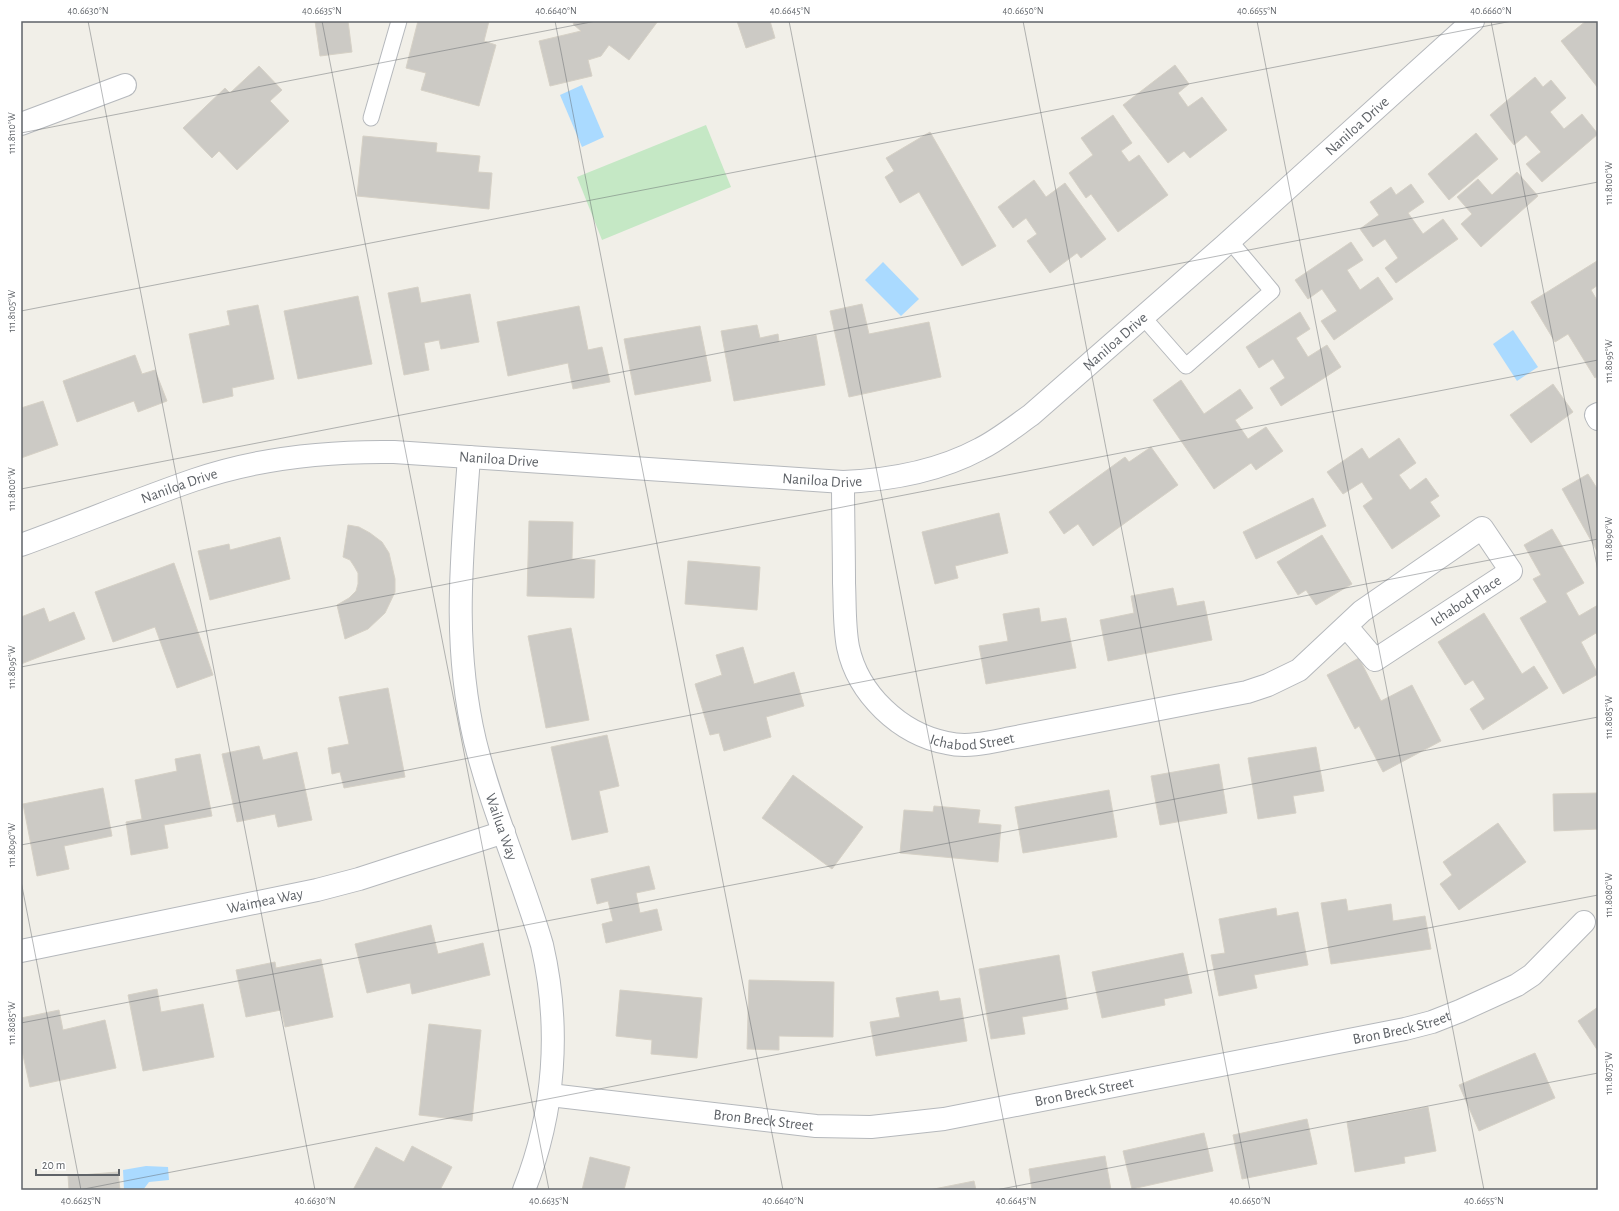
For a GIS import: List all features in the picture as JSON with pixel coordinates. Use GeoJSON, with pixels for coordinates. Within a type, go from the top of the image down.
{"type":"FeatureCollection","features":[{"type":"Feature","properties":{"kind":"street","name":"Naniloa Drive"},"geometry":{"type":"LineString","coordinates":[[21,545],[195,480],[257,464],[324,454],[360,452],[469,457],[843,482],[880,480],[915,473],[949,462],[979,450],[1006,434],[1030,414],[1230,241],[1473,21]]}},
{"type":"Feature","properties":{"kind":"street"},"geometry":{"type":"LineString","coordinates":[[21,124],[125,85]]}},
{"type":"Feature","properties":{"kind":"street"},"geometry":{"type":"LineString","coordinates":[[1598,414],[1596,415],[1598,419]]}},
{"type":"Feature","properties":{"kind":"street","name":"Wailua Way"},"geometry":{"type":"LineString","coordinates":[[469,457],[459,600],[463,663],[475,740],[486,781],[535,923],[548,970],[554,1022],[550,1095],[539,1146],[524,1190]]}},
{"type":"Feature","properties":{"kind":"street","name":"Ichabod Street"},"geometry":{"type":"LineString","coordinates":[[843,482],[845,619],[848,647],[859,676],[875,701],[898,721],[918,734],[948,744],[980,744],[1247,692],[1268,685],[1299,670]]}},
{"type":"Feature","properties":{"kind":"street","name":"Ichabod Place"},"geometry":{"type":"LineString","coordinates":[[1299,670],[1362,611],[1482,528],[1510,571],[1375,660],[1346,626]]}},
{"type":"Feature","properties":{"kind":"street","name":"Waimea Way"},"geometry":{"type":"LineString","coordinates":[[21,951],[317,890],[359,879],[504,832]]}},
{"type":"Feature","properties":{"kind":"street","name":"Bron Breck Street"},"geometry":{"type":"LineString","coordinates":[[550,1095],[816,1126],[872,1127],[928,1121],[1405,1029],[1432,1022],[1460,1012],[1517,985],[1532,975],[1584,922]]}},
{"type":"Feature","properties":{"kind":"lane"},"geometry":{"type":"LineString","coordinates":[[371,118],[400,21]]}},
{"type":"Feature","properties":{"kind":"lane"},"geometry":{"type":"LineString","coordinates":[[1143,317],[1186,366],[1272,291],[1230,241]]}},
{"type":"Feature","properties":{"kind":"green space"},"geometry":{"type":"Polygon","coordinates":[[[706,125],[731,187],[602,240],[577,177],[706,125]]]}},
{"type":"Feature","properties":{"kind":"water"},"geometry":{"type":"Polygon","coordinates":[[[582,85],[604,137],[582,147],[560,95],[582,85]]]}},
{"type":"Feature","properties":{"kind":"water"},"geometry":{"type":"Polygon","coordinates":[[[883,262],[919,299],[901,316],[865,280],[883,262]]]}},
{"type":"Feature","properties":{"kind":"water"},"geometry":{"type":"Polygon","coordinates":[[[1513,330],[1538,367],[1517,381],[1493,344],[1513,330]]]}},
{"type":"Feature","properties":{"kind":"water"},"geometry":{"type":"Polygon","coordinates":[[[146,1166],[168,1167],[169,1180],[149,1182],[143,1190],[124,1190],[123,1170],[146,1166]]]}},
{"type":"Feature","properties":{"kind":"building"},"geometry":{"type":"Polygon","coordinates":[[[315,21],[348,21],[352,52],[320,56],[315,21]]]}},
{"type":"Feature","properties":{"kind":"building"},"geometry":{"type":"Polygon","coordinates":[[[418,21],[489,21],[484,41],[496,45],[479,106],[421,90],[426,73],[406,68],[418,21]]]}},
{"type":"Feature","properties":{"kind":"building"},"geometry":{"type":"Polygon","coordinates":[[[575,21],[658,21],[629,60],[609,45],[601,56],[588,60],[592,76],[550,86],[539,41],[581,31],[573,24],[575,21]]]}},
{"type":"Feature","properties":{"kind":"building"},"geometry":{"type":"Polygon","coordinates":[[[737,21],[770,21],[775,38],[746,48],[737,21]]]}},
{"type":"Feature","properties":{"kind":"building"},"geometry":{"type":"Polygon","coordinates":[[[1586,21],[1598,21],[1598,88],[1561,41],[1586,21]]]}},
{"type":"Feature","properties":{"kind":"building"},"geometry":{"type":"Polygon","coordinates":[[[1175,65],[1189,84],[1178,93],[1188,107],[1202,97],[1227,130],[1190,158],[1184,151],[1168,163],[1123,105],[1175,65]]]}},
{"type":"Feature","properties":{"kind":"building"},"geometry":{"type":"Polygon","coordinates":[[[259,66],[282,90],[270,101],[289,121],[237,170],[219,151],[212,158],[183,128],[225,88],[230,93],[259,66]]]}},
{"type":"Feature","properties":{"kind":"building"},"geometry":{"type":"Polygon","coordinates":[[[1535,77],[1543,87],[1551,80],[1566,98],[1550,112],[1564,129],[1582,114],[1598,134],[1542,182],[1526,164],[1541,152],[1526,135],[1514,145],[1490,115],[1535,77]]]}},
{"type":"Feature","properties":{"kind":"building"},"geometry":{"type":"Polygon","coordinates":[[[1113,115],[1132,143],[1121,151],[1129,162],[1139,155],[1168,195],[1118,232],[1091,194],[1086,198],[1069,173],[1093,155],[1081,138],[1113,115]]]}},
{"type":"Feature","properties":{"kind":"building"},"geometry":{"type":"Polygon","coordinates":[[[930,132],[996,246],[962,266],[919,192],[900,203],[885,177],[894,171],[886,158],[930,132]]]}},
{"type":"Feature","properties":{"kind":"building"},"geometry":{"type":"Polygon","coordinates":[[[1476,133],[1498,159],[1449,200],[1428,174],[1476,133]]]}},
{"type":"Feature","properties":{"kind":"building"},"geometry":{"type":"Polygon","coordinates":[[[363,136],[437,143],[436,152],[480,156],[478,172],[492,173],[489,209],[357,196],[363,136]]]}},
{"type":"Feature","properties":{"kind":"building"},"geometry":{"type":"Polygon","coordinates":[[[1517,172],[1538,196],[1481,247],[1461,224],[1472,214],[1457,197],[1478,179],[1492,195],[1517,172]]]}},
{"type":"Feature","properties":{"kind":"building"},"geometry":{"type":"Polygon","coordinates":[[[1034,180],[1046,197],[1065,183],[1106,239],[1081,258],[1077,253],[1050,273],[1027,241],[1037,234],[1026,218],[1013,228],[998,207],[1034,180]]]}},
{"type":"Feature","properties":{"kind":"building"},"geometry":{"type":"Polygon","coordinates":[[[1411,184],[1424,202],[1408,213],[1423,234],[1443,219],[1458,239],[1396,283],[1385,268],[1398,258],[1385,239],[1373,247],[1360,229],[1379,215],[1370,202],[1391,187],[1396,195],[1411,184]]]}},
{"type":"Feature","properties":{"kind":"building"},"geometry":{"type":"Polygon","coordinates":[[[1351,242],[1363,260],[1347,270],[1360,290],[1378,277],[1393,299],[1334,340],[1321,321],[1337,311],[1322,289],[1308,299],[1295,280],[1351,242]]]}},
{"type":"Feature","properties":{"kind":"building"},"geometry":{"type":"Polygon","coordinates":[[[1597,261],[1598,285],[1591,290],[1598,302],[1598,376],[1595,378],[1568,334],[1555,342],[1531,302],[1597,261]]]}},
{"type":"Feature","properties":{"kind":"building"},"geometry":{"type":"Polygon","coordinates":[[[418,287],[421,303],[470,294],[479,342],[441,349],[439,340],[424,343],[429,370],[404,375],[388,293],[418,287]]]}},
{"type":"Feature","properties":{"kind":"building"},"geometry":{"type":"Polygon","coordinates":[[[358,296],[372,364],[298,379],[284,311],[358,296]]]}},
{"type":"Feature","properties":{"kind":"building"},"geometry":{"type":"Polygon","coordinates":[[[862,304],[869,334],[929,322],[941,377],[849,397],[830,311],[862,304]]]}},
{"type":"Feature","properties":{"kind":"building"},"geometry":{"type":"Polygon","coordinates":[[[258,305],[274,379],[232,388],[233,396],[203,403],[189,334],[230,325],[227,311],[258,305]]]}},
{"type":"Feature","properties":{"kind":"building"},"geometry":{"type":"Polygon","coordinates":[[[579,306],[588,350],[602,347],[610,382],[573,389],[568,363],[508,376],[497,322],[579,306]]]}},
{"type":"Feature","properties":{"kind":"building"},"geometry":{"type":"Polygon","coordinates":[[[1300,312],[1310,329],[1296,338],[1308,357],[1327,345],[1341,367],[1281,406],[1270,388],[1285,378],[1273,359],[1259,368],[1246,347],[1300,312]]]}},
{"type":"Feature","properties":{"kind":"building"},"geometry":{"type":"Polygon","coordinates":[[[757,325],[760,338],[778,334],[779,342],[816,335],[825,385],[734,401],[721,331],[757,325]]]}},
{"type":"Feature","properties":{"kind":"building"},"geometry":{"type":"Polygon","coordinates":[[[700,326],[711,381],[635,395],[624,339],[700,326]]]}},
{"type":"Feature","properties":{"kind":"building"},"geometry":{"type":"Polygon","coordinates":[[[135,355],[142,374],[155,370],[167,401],[138,412],[134,401],[77,422],[63,381],[135,355]]]}},
{"type":"Feature","properties":{"kind":"building"},"geometry":{"type":"Polygon","coordinates":[[[1181,380],[1204,414],[1240,389],[1253,408],[1235,420],[1248,439],[1266,427],[1283,451],[1256,470],[1251,463],[1214,489],[1153,400],[1181,380]]]}},
{"type":"Feature","properties":{"kind":"building"},"geometry":{"type":"Polygon","coordinates":[[[1553,384],[1573,412],[1531,443],[1510,415],[1553,384]]]}},
{"type":"Feature","properties":{"kind":"building"},"geometry":{"type":"Polygon","coordinates":[[[43,401],[58,445],[21,458],[21,408],[43,401]]]}},
{"type":"Feature","properties":{"kind":"building"},"geometry":{"type":"Polygon","coordinates":[[[1399,438],[1416,463],[1399,475],[1410,490],[1426,478],[1439,496],[1430,502],[1440,516],[1392,549],[1363,506],[1373,499],[1362,482],[1343,494],[1327,472],[1362,448],[1369,459],[1399,438]]]}},
{"type":"Feature","properties":{"kind":"building"},"geometry":{"type":"Polygon","coordinates":[[[1151,447],[1178,485],[1093,546],[1078,524],[1064,534],[1049,512],[1125,457],[1129,462],[1151,447]]]}},
{"type":"Feature","properties":{"kind":"building"},"geometry":{"type":"Polygon","coordinates":[[[1588,474],[1598,490],[1598,553],[1562,489],[1588,474]]]}},
{"type":"Feature","properties":{"kind":"building"},"geometry":{"type":"Polygon","coordinates":[[[1313,498],[1326,526],[1256,559],[1243,532],[1313,498]]]}},
{"type":"Feature","properties":{"kind":"building"},"geometry":{"type":"Polygon","coordinates":[[[999,513],[1008,553],[955,566],[958,578],[935,584],[922,532],[999,513]]]}},
{"type":"Feature","properties":{"kind":"building"},"geometry":{"type":"Polygon","coordinates":[[[529,521],[573,522],[572,559],[595,560],[594,598],[527,596],[529,521]]]}},
{"type":"Feature","properties":{"kind":"building"},"geometry":{"type":"Polygon","coordinates":[[[348,525],[359,527],[382,542],[389,553],[395,579],[395,592],[385,613],[368,629],[345,639],[337,605],[349,598],[356,591],[358,584],[358,573],[350,560],[343,557],[348,525]]]}},
{"type":"Feature","properties":{"kind":"building"},"geometry":{"type":"Polygon","coordinates":[[[1552,529],[1584,583],[1566,593],[1579,616],[1598,605],[1598,637],[1596,633],[1581,642],[1598,674],[1563,694],[1520,618],[1547,602],[1533,579],[1541,575],[1524,545],[1552,529]]]}},
{"type":"Feature","properties":{"kind":"building"},"geometry":{"type":"Polygon","coordinates":[[[1322,535],[1352,584],[1316,605],[1306,590],[1298,595],[1277,562],[1322,535]]]}},
{"type":"Feature","properties":{"kind":"building"},"geometry":{"type":"Polygon","coordinates":[[[280,537],[290,579],[210,600],[198,551],[229,544],[230,550],[280,537]]]}},
{"type":"Feature","properties":{"kind":"building"},"geometry":{"type":"Polygon","coordinates":[[[688,561],[760,567],[757,610],[685,604],[688,561]]]}},
{"type":"Feature","properties":{"kind":"building"},"geometry":{"type":"Polygon","coordinates":[[[174,563],[213,675],[177,688],[155,627],[113,642],[95,592],[174,563]]]}},
{"type":"Feature","properties":{"kind":"building"},"geometry":{"type":"Polygon","coordinates":[[[1173,588],[1177,606],[1204,601],[1212,640],[1108,661],[1100,620],[1134,613],[1131,596],[1173,588]]]}},
{"type":"Feature","properties":{"kind":"building"},"geometry":{"type":"Polygon","coordinates":[[[44,608],[49,622],[74,612],[85,639],[21,664],[21,617],[44,608]]]}},
{"type":"Feature","properties":{"kind":"building"},"geometry":{"type":"Polygon","coordinates":[[[1039,608],[1041,622],[1066,618],[1076,668],[986,684],[979,646],[1008,641],[1003,614],[1039,608]]]}},
{"type":"Feature","properties":{"kind":"building"},"geometry":{"type":"Polygon","coordinates":[[[1484,613],[1522,674],[1534,666],[1548,688],[1483,730],[1470,709],[1485,699],[1473,680],[1465,685],[1438,642],[1484,613]]]}},
{"type":"Feature","properties":{"kind":"building"},"geometry":{"type":"Polygon","coordinates":[[[571,628],[589,720],[546,728],[528,636],[571,628]]]}},
{"type":"Feature","properties":{"kind":"building"},"geometry":{"type":"Polygon","coordinates":[[[743,647],[754,684],[794,672],[804,706],[766,717],[771,737],[724,751],[719,733],[710,735],[695,684],[722,675],[716,655],[743,647]]]}},
{"type":"Feature","properties":{"kind":"building"},"geometry":{"type":"Polygon","coordinates":[[[1359,658],[1381,701],[1412,685],[1441,741],[1383,772],[1359,726],[1355,729],[1327,675],[1359,658]]]}},
{"type":"Feature","properties":{"kind":"building"},"geometry":{"type":"Polygon","coordinates":[[[388,688],[405,777],[344,788],[340,772],[332,774],[328,748],[349,744],[339,697],[388,688]]]}},
{"type":"Feature","properties":{"kind":"building"},"geometry":{"type":"Polygon","coordinates":[[[607,735],[619,786],[599,791],[608,832],[572,840],[551,747],[607,735]]]}},
{"type":"Feature","properties":{"kind":"building"},"geometry":{"type":"Polygon","coordinates":[[[259,746],[263,760],[297,752],[312,820],[278,827],[275,814],[237,822],[222,754],[259,746]]]}},
{"type":"Feature","properties":{"kind":"building"},"geometry":{"type":"Polygon","coordinates":[[[1316,747],[1324,791],[1293,796],[1296,813],[1258,819],[1248,758],[1316,747]]]}},
{"type":"Feature","properties":{"kind":"building"},"geometry":{"type":"Polygon","coordinates":[[[200,754],[212,816],[164,825],[168,848],[131,855],[126,822],[142,819],[135,780],[177,771],[175,759],[200,754]]]}},
{"type":"Feature","properties":{"kind":"building"},"geometry":{"type":"Polygon","coordinates":[[[1219,764],[1227,813],[1160,825],[1151,776],[1219,764]]]}},
{"type":"Feature","properties":{"kind":"building"},"geometry":{"type":"Polygon","coordinates":[[[793,775],[863,827],[832,869],[762,818],[793,775]]]}},
{"type":"Feature","properties":{"kind":"building"},"geometry":{"type":"Polygon","coordinates":[[[103,788],[112,836],[64,846],[69,869],[37,876],[23,804],[103,788]]]}},
{"type":"Feature","properties":{"kind":"building"},"geometry":{"type":"Polygon","coordinates":[[[1109,790],[1117,837],[1023,853],[1015,807],[1109,790]]]}},
{"type":"Feature","properties":{"kind":"building"},"geometry":{"type":"Polygon","coordinates":[[[1598,793],[1598,829],[1554,831],[1553,794],[1598,793]]]}},
{"type":"Feature","properties":{"kind":"building"},"geometry":{"type":"Polygon","coordinates":[[[934,806],[980,810],[978,823],[1001,825],[998,862],[900,853],[904,810],[933,812],[934,806]]]}},
{"type":"Feature","properties":{"kind":"building"},"geometry":{"type":"Polygon","coordinates":[[[1498,823],[1526,862],[1459,910],[1440,884],[1452,875],[1443,862],[1498,823]]]}},
{"type":"Feature","properties":{"kind":"building"},"geometry":{"type":"Polygon","coordinates":[[[649,866],[655,889],[636,893],[640,913],[657,909],[662,930],[606,943],[602,924],[613,921],[608,901],[597,904],[591,879],[649,866]]]}},
{"type":"Feature","properties":{"kind":"building"},"geometry":{"type":"Polygon","coordinates":[[[1346,899],[1348,911],[1391,904],[1393,921],[1425,916],[1431,949],[1331,964],[1321,903],[1346,899]]]}},
{"type":"Feature","properties":{"kind":"building"},"geometry":{"type":"Polygon","coordinates":[[[1276,908],[1277,916],[1298,912],[1308,965],[1254,975],[1257,988],[1219,996],[1211,955],[1225,953],[1219,919],[1276,908]]]}},
{"type":"Feature","properties":{"kind":"building"},"geometry":{"type":"Polygon","coordinates":[[[431,925],[438,954],[483,943],[490,975],[412,994],[410,983],[367,993],[355,944],[431,925]]]}},
{"type":"Feature","properties":{"kind":"building"},"geometry":{"type":"Polygon","coordinates":[[[1183,953],[1192,993],[1164,999],[1165,1005],[1102,1018],[1092,972],[1183,953]]]}},
{"type":"Feature","properties":{"kind":"building"},"geometry":{"type":"Polygon","coordinates":[[[1059,955],[1068,1009],[1022,1017],[1025,1034],[991,1039],[979,969],[1059,955]]]}},
{"type":"Feature","properties":{"kind":"building"},"geometry":{"type":"Polygon","coordinates":[[[321,959],[333,1017],[285,1027],[281,1010],[246,1017],[236,970],[275,962],[276,968],[321,959]]]}},
{"type":"Feature","properties":{"kind":"building"},"geometry":{"type":"Polygon","coordinates":[[[749,980],[834,982],[833,1037],[779,1036],[779,1050],[747,1049],[749,980]]]}},
{"type":"Feature","properties":{"kind":"building"},"geometry":{"type":"Polygon","coordinates":[[[157,989],[161,1012],[203,1004],[214,1057],[143,1071],[128,995],[157,989]]]}},
{"type":"Feature","properties":{"kind":"building"},"geometry":{"type":"Polygon","coordinates":[[[620,990],[702,998],[697,1058],[651,1054],[652,1040],[616,1036],[620,990]]]}},
{"type":"Feature","properties":{"kind":"building"},"geometry":{"type":"Polygon","coordinates":[[[938,991],[940,1001],[960,998],[967,1041],[876,1056],[870,1022],[900,1017],[896,998],[938,991]]]}},
{"type":"Feature","properties":{"kind":"building"},"geometry":{"type":"Polygon","coordinates":[[[1598,1007],[1598,1051],[1578,1021],[1598,1007]]]}},
{"type":"Feature","properties":{"kind":"building"},"geometry":{"type":"Polygon","coordinates":[[[59,1010],[63,1030],[105,1020],[116,1068],[30,1087],[21,1046],[21,1018],[59,1010]]]}},
{"type":"Feature","properties":{"kind":"building"},"geometry":{"type":"Polygon","coordinates":[[[429,1024],[481,1030],[472,1121],[419,1115],[429,1024]]]}},
{"type":"Feature","properties":{"kind":"building"},"geometry":{"type":"Polygon","coordinates":[[[1535,1053],[1555,1098],[1479,1131],[1459,1085],[1535,1053]]]}},
{"type":"Feature","properties":{"kind":"building"},"geometry":{"type":"Polygon","coordinates":[[[1428,1107],[1436,1151],[1404,1157],[1405,1163],[1355,1172],[1347,1122],[1428,1107]]]}},
{"type":"Feature","properties":{"kind":"building"},"geometry":{"type":"Polygon","coordinates":[[[1307,1119],[1317,1164],[1242,1179],[1233,1135],[1307,1119]]]}},
{"type":"Feature","properties":{"kind":"building"},"geometry":{"type":"Polygon","coordinates":[[[1204,1133],[1213,1171],[1132,1189],[1123,1151],[1204,1133]]]}},
{"type":"Feature","properties":{"kind":"building"},"geometry":{"type":"Polygon","coordinates":[[[412,1146],[452,1167],[440,1190],[353,1190],[376,1147],[404,1162],[412,1146]]]}},
{"type":"Feature","properties":{"kind":"building"},"geometry":{"type":"Polygon","coordinates":[[[1105,1156],[1111,1190],[1032,1190],[1029,1169],[1105,1156]]]}},
{"type":"Feature","properties":{"kind":"building"},"geometry":{"type":"Polygon","coordinates":[[[590,1157],[630,1167],[624,1190],[582,1190],[590,1157]]]}},
{"type":"Feature","properties":{"kind":"building"},"geometry":{"type":"Polygon","coordinates":[[[118,1172],[120,1190],[69,1190],[68,1176],[118,1172]]]}},
{"type":"Feature","properties":{"kind":"building"},"geometry":{"type":"Polygon","coordinates":[[[974,1181],[976,1190],[929,1190],[974,1181]]]}}]}
